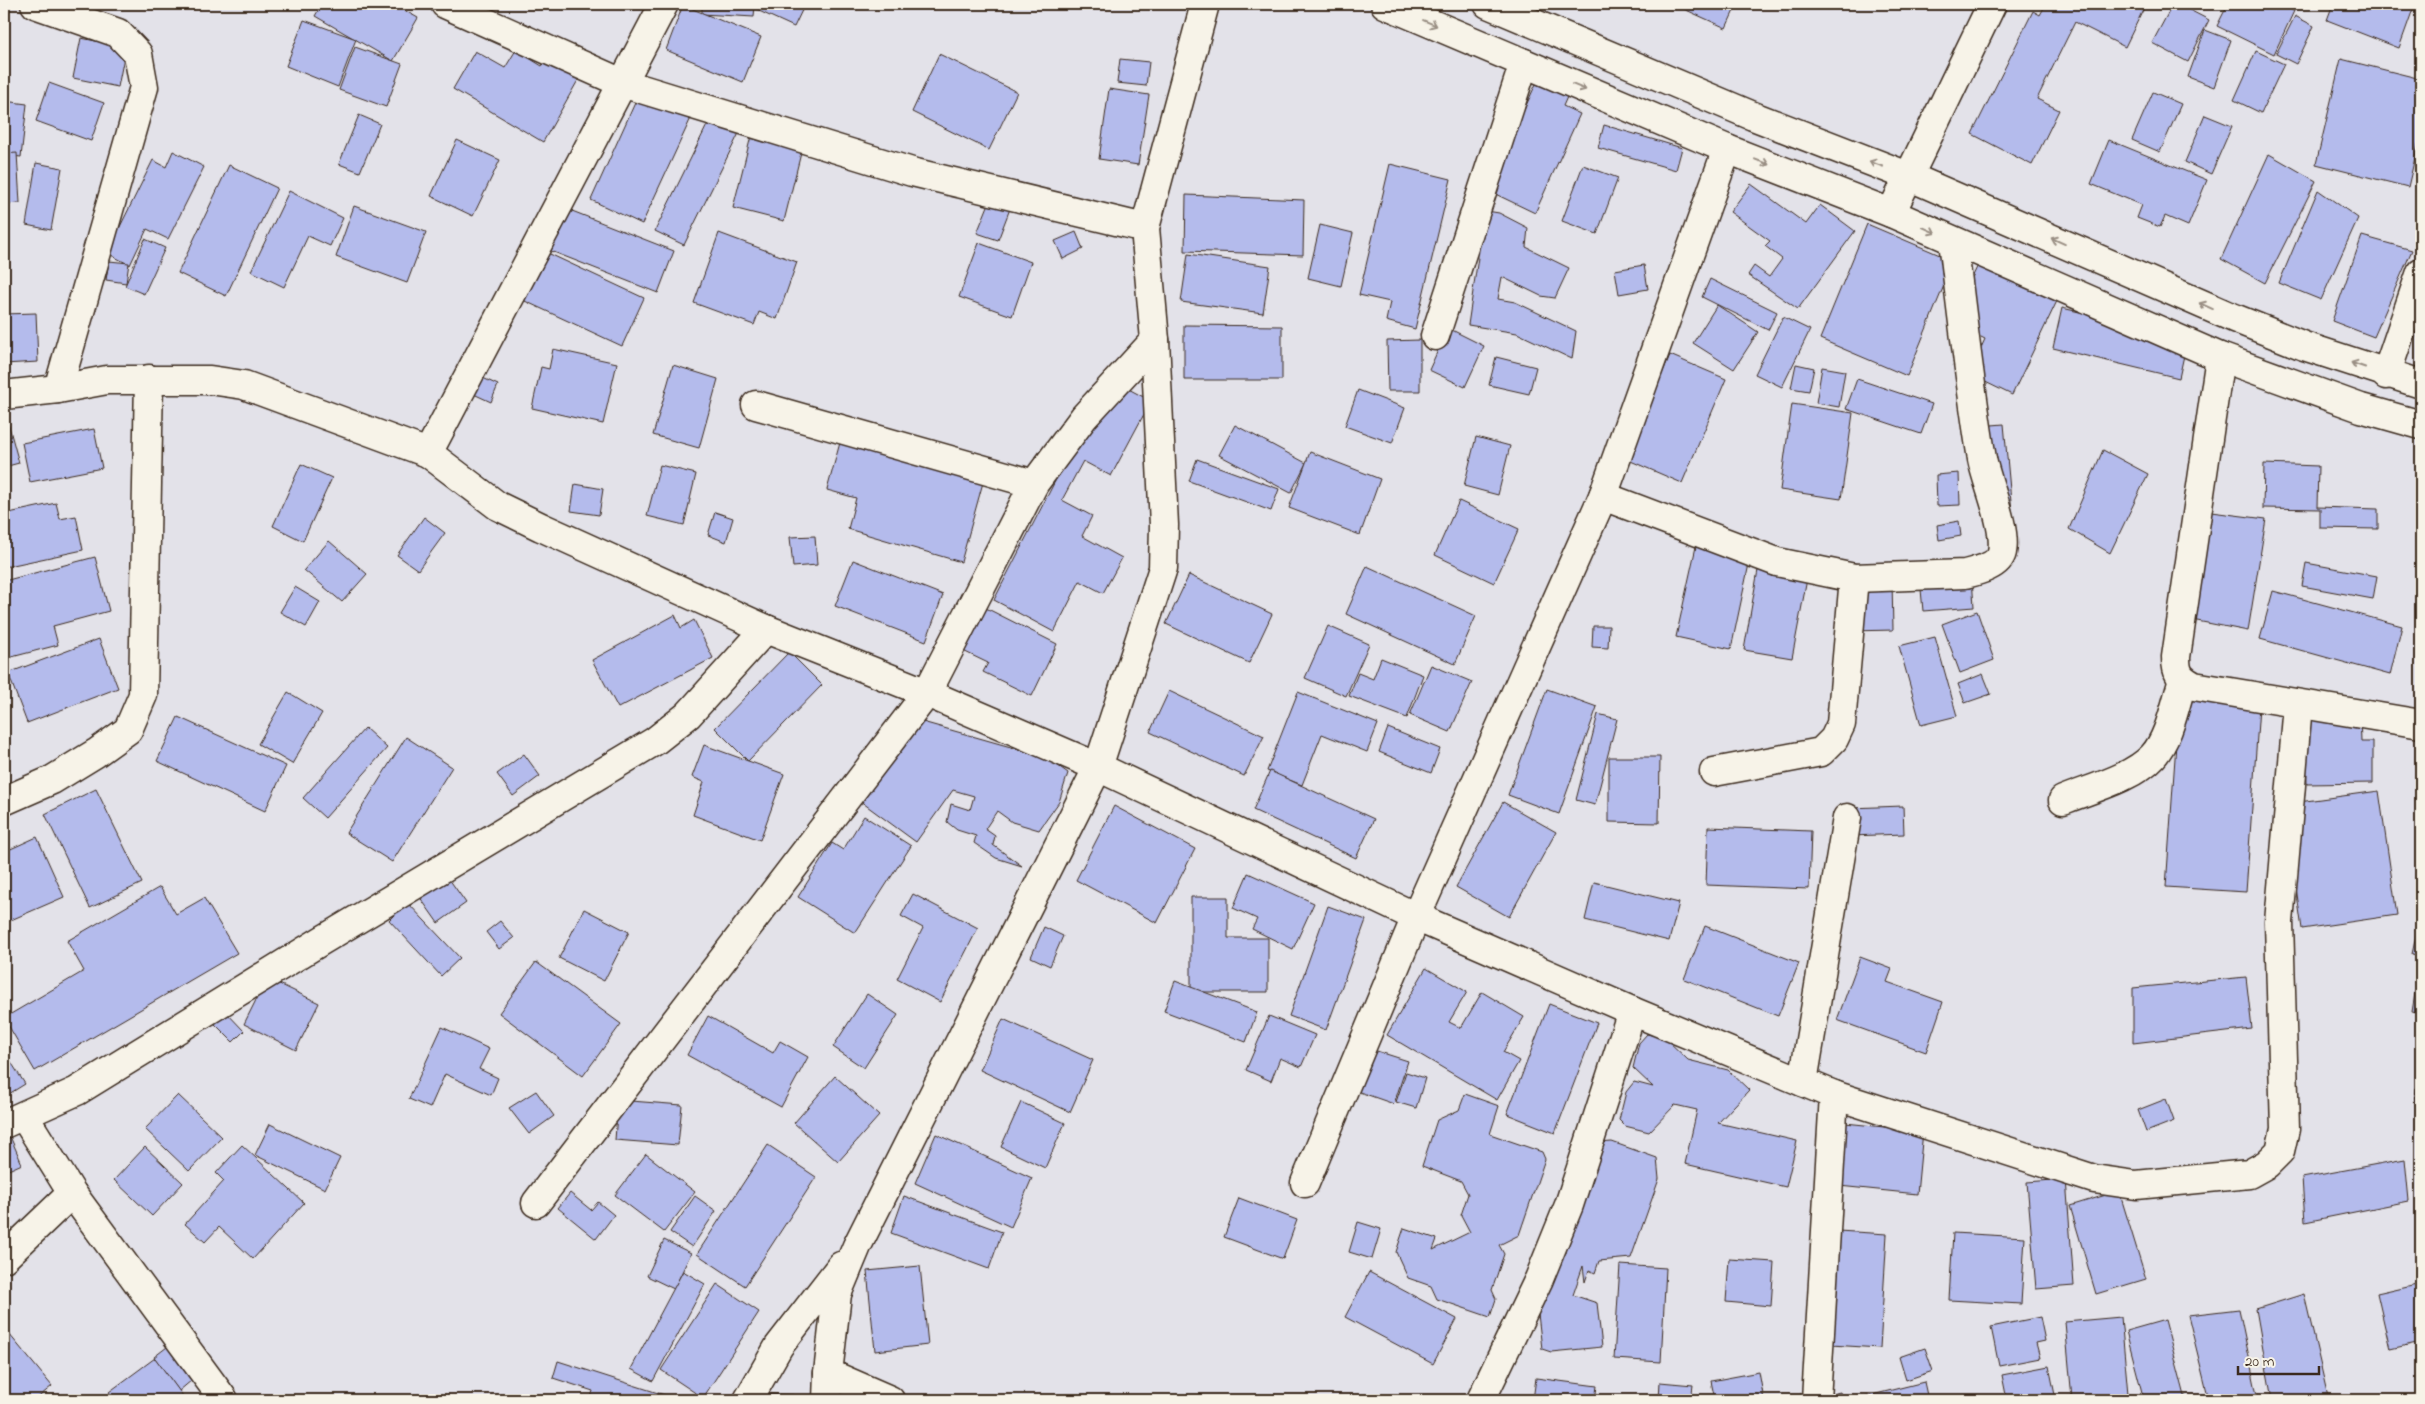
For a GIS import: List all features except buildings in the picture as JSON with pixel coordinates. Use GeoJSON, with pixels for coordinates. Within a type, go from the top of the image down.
{"type":"FeatureCollection","features":[{"type":"Feature","properties":{"kind":"street"},"geometry":{"type":"LineString","coordinates":[[35,4],[118,33],[138,54],[144,87],[58,389]]}},
{"type":"Feature","properties":{"kind":"street"},"geometry":{"type":"LineString","coordinates":[[445,4],[622,83],[912,172],[1145,228]]}},
{"type":"Feature","properties":{"kind":"street"},"geometry":{"type":"LineString","coordinates":[[428,454],[664,4]]}},
{"type":"Feature","properties":{"kind":"street"},"geometry":{"type":"LineString","coordinates":[[827,1400],[828,1373],[837,1294],[857,1246],[1098,768],[1163,568],[1164,525],[1155,340],[1145,228],[1204,4]]}},
{"type":"Feature","properties":{"kind":"street"},"geometry":{"type":"LineString","coordinates":[[1385,4],[1727,149],[1891,213],[2220,357],[2361,408],[2421,425]]}},
{"type":"Feature","properties":{"kind":"street"},"geometry":{"type":"LineString","coordinates":[[1891,213],[1992,4]]}},
{"type":"Feature","properties":{"kind":"street"},"geometry":{"type":"LineString","coordinates":[[1501,6],[1753,116],[1908,176],[2234,318],[2304,346],[2386,375],[2421,384]]}},
{"type":"Feature","properties":{"kind":"street"},"geometry":{"type":"LineString","coordinates":[[1435,336],[1524,63]]}},
{"type":"Feature","properties":{"kind":"street"},"geometry":{"type":"LineString","coordinates":[[1305,1183],[1416,916],[1603,496],[1727,149]]}},
{"type":"Feature","properties":{"kind":"street"},"geometry":{"type":"LineString","coordinates":[[1603,496],[1777,562],[1854,578],[1965,574],[1979,571],[1995,563],[2002,553],[2003,536],[1983,462],[1953,241]]}},
{"type":"Feature","properties":{"kind":"street"},"geometry":{"type":"LineString","coordinates":[[2386,375],[2421,272]]}},
{"type":"Feature","properties":{"kind":"street"},"geometry":{"type":"LineString","coordinates":[[536,1203],[926,693],[1034,484],[1084,417],[1155,340]]}},
{"type":"Feature","properties":{"kind":"street"},"geometry":{"type":"LineString","coordinates":[[2220,357],[2176,657],[2176,672],[2183,680],[2194,686],[2298,705],[2421,724]]}},
{"type":"Feature","properties":{"kind":"street"},"geometry":{"type":"LineString","coordinates":[[4,801],[52,780],[96,754],[128,730],[143,696],[149,379]]}},
{"type":"Feature","properties":{"kind":"street"},"geometry":{"type":"LineString","coordinates":[[4,395],[58,389],[107,380],[210,380],[244,385],[428,454],[498,506],[541,527],[766,629],[926,693],[1098,768],[1416,916],[1632,1011],[1834,1095],[2094,1179],[2136,1185],[2249,1174],[2266,1164],[2280,1151],[2285,1129],[2279,922],[2298,705]]}},
{"type":"Feature","properties":{"kind":"street"},"geometry":{"type":"LineString","coordinates":[[756,405],[1034,484]]}},
{"type":"Feature","properties":{"kind":"street"},"geometry":{"type":"LineString","coordinates":[[1714,772],[1821,752],[1834,739],[1841,724],[1854,578]]}},
{"type":"Feature","properties":{"kind":"street"},"geometry":{"type":"LineString","coordinates":[[224,1400],[72,1193],[14,1120],[76,1091],[655,741],[688,715],[766,629]]}},
{"type":"Feature","properties":{"kind":"street"},"geometry":{"type":"LineString","coordinates":[[2063,800],[2133,771],[2153,756],[2167,731],[2183,680]]}},
{"type":"Feature","properties":{"kind":"street"},"geometry":{"type":"LineString","coordinates":[[1803,1082],[1847,818]]}},
{"type":"Feature","properties":{"kind":"street"},"geometry":{"type":"LineString","coordinates":[[1481,1400],[1538,1279],[1569,1205],[1632,1011]]}},
{"type":"Feature","properties":{"kind":"street"},"geometry":{"type":"LineString","coordinates":[[1816,1400],[1834,1095]]}},
{"type":"Feature","properties":{"kind":"street"},"geometry":{"type":"LineString","coordinates":[[4,1258],[72,1193]]}},
{"type":"Feature","properties":{"kind":"street"},"geometry":{"type":"LineString","coordinates":[[748,1400],[779,1346],[857,1246]]}},
{"type":"Feature","properties":{"kind":"street"},"geometry":{"type":"LineString","coordinates":[[828,1373],[890,1400]]}}]}
